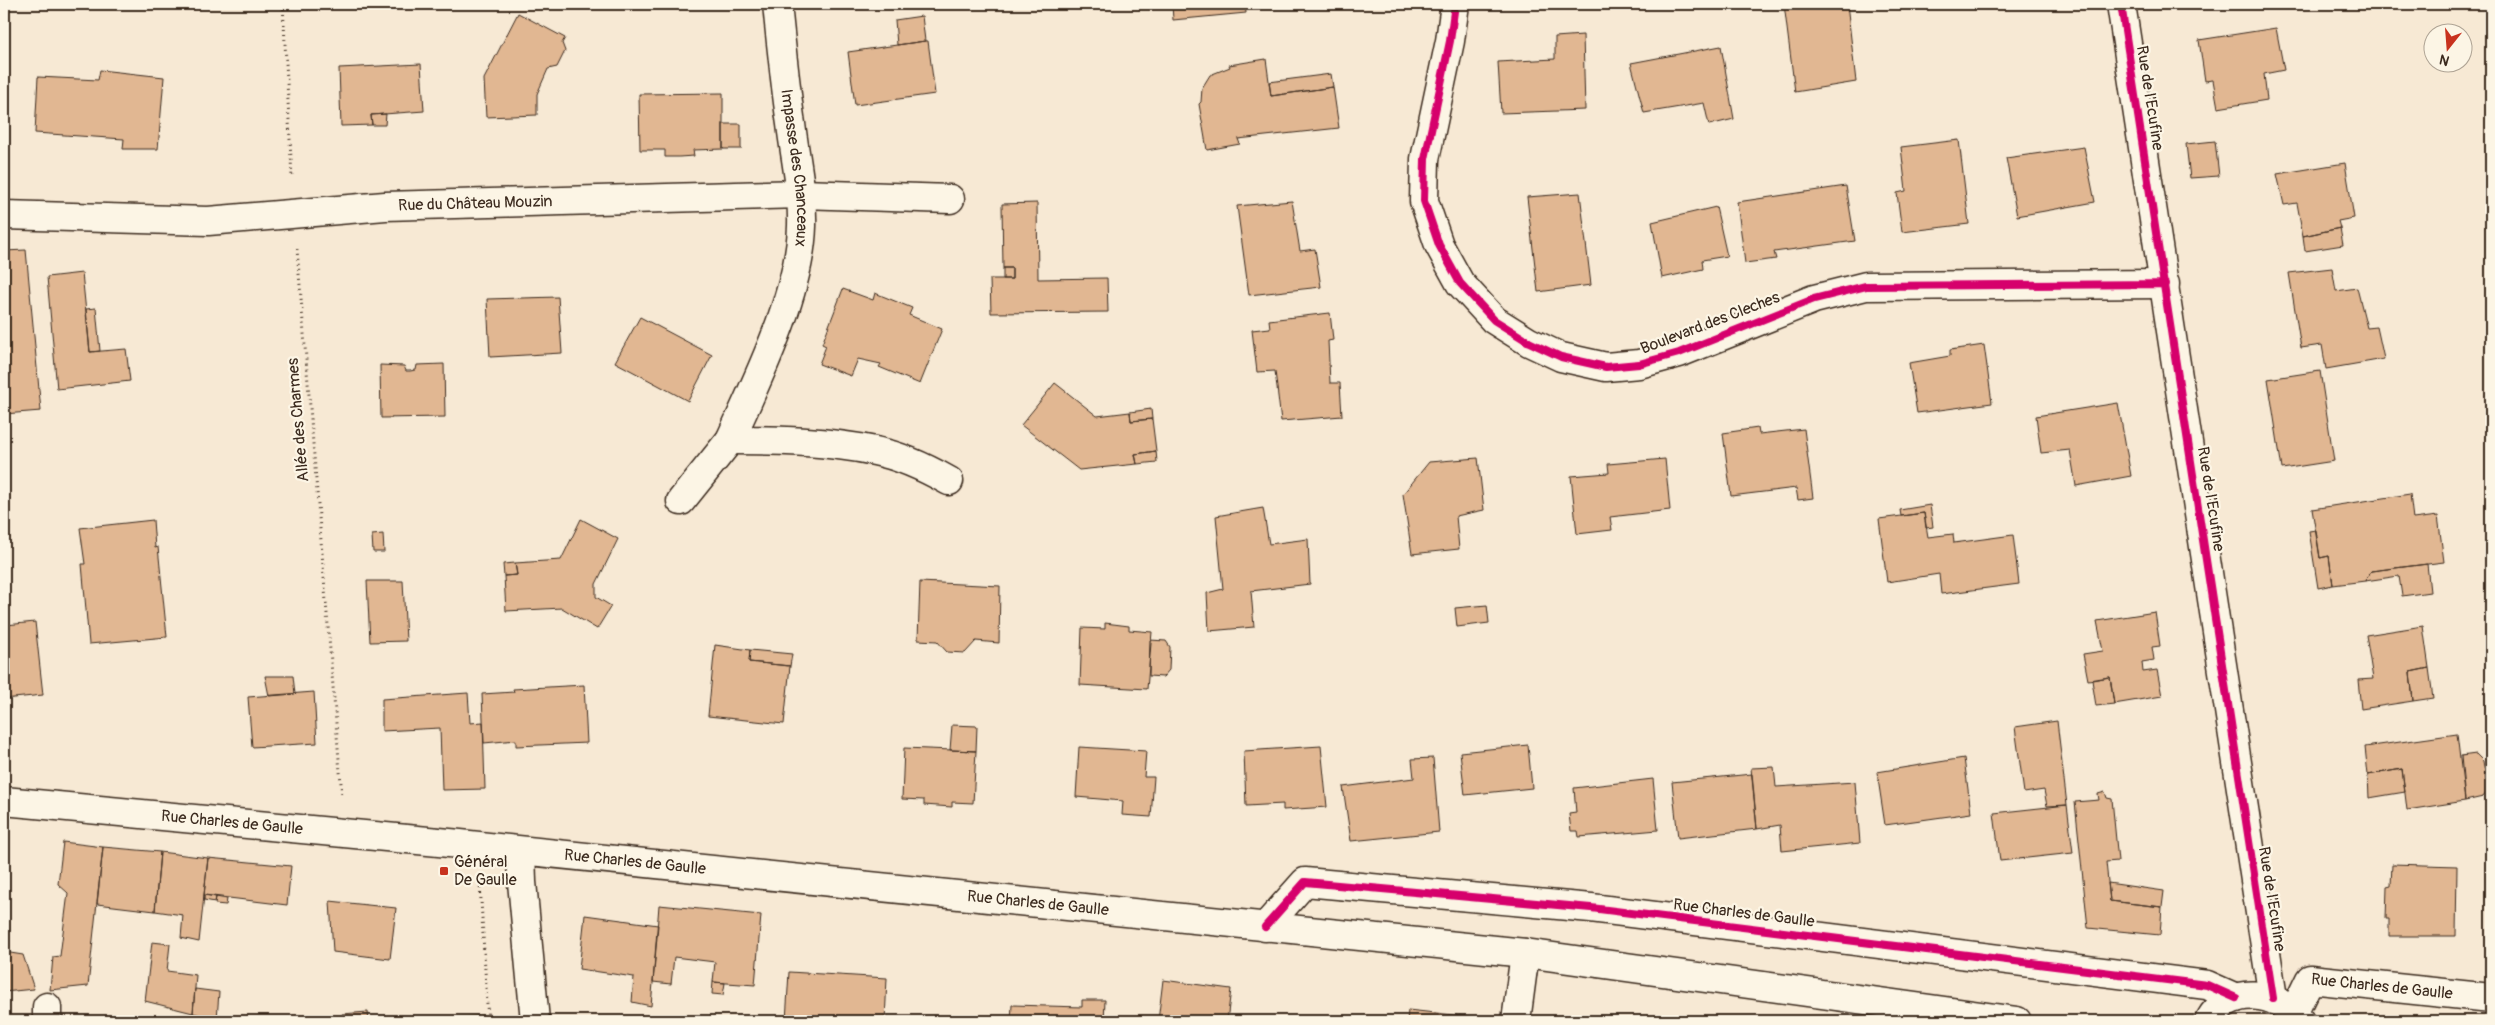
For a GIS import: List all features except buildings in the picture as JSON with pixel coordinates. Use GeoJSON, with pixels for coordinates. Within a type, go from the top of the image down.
{"type":"FeatureCollection","features":[{"type":"Feature","properties":{"kind":"street","name":"Impasse des Chanceaux"},"geometry":{"type":"LineString","coordinates":[[681,501],[730,440],[759,376],[796,273],[802,226],[802,194],[783,69],[777,4]]}},
{"type":"Feature","properties":{"kind":"street","name":"Boulevard des Cleches"},"geometry":{"type":"LineString","coordinates":[[1455,4],[1450,41],[1424,159],[1424,200],[1439,245],[1460,283],[1494,320],[1529,342],[1562,357],[1606,367],[1638,364],[1679,352],[1814,298],[1866,286],[1917,284],[2165,284]]}},
{"type":"Feature","properties":{"kind":"street","name":"Rue de l'Ecufine"},"geometry":{"type":"LineString","coordinates":[[2121,4],[2165,284],[2289,1010]]}},
{"type":"Feature","properties":{"kind":"street","name":"Rue du Château Mouzin"},"geometry":{"type":"LineString","coordinates":[[4,216],[208,222],[385,206],[802,194],[950,199]]}},
{"type":"Feature","properties":{"kind":"street"},"geometry":{"type":"LineString","coordinates":[[730,440],[790,441],[875,451],[917,464],[949,480]]}},
{"type":"Feature","properties":{"kind":"street","name":"Rue Charles de Gaulle"},"geometry":{"type":"LineString","coordinates":[[4,801],[521,850],[1525,952],[2017,1021]]}},
{"type":"Feature","properties":{"kind":"street"},"geometry":{"type":"LineString","coordinates":[[521,850],[522,882],[535,1021]]}},
{"type":"Feature","properties":{"kind":"street","name":"Rue Charles de Gaulle"},"geometry":{"type":"LineString","coordinates":[[1265,927],[1305,882],[1631,913],[2207,985],[2236,998]]}},
{"type":"Feature","properties":{"kind":"street"},"geometry":{"type":"LineString","coordinates":[[1516,1021],[1525,952]]}},
{"type":"Feature","properties":{"kind":"street","name":"Rue Charles de Gaulle"},"geometry":{"type":"LineString","coordinates":[[2289,1010],[2310,979],[2491,998]]}},
{"type":"Feature","properties":{"kind":"street"},"geometry":{"type":"LineString","coordinates":[[2208,1021],[2222,1006],[2236,998],[2254,995],[2289,1010]]}},
{"type":"Feature","properties":{"kind":"path"},"geometry":{"type":"LineString","coordinates":[[488,1021],[480,883],[486,879],[522,882]]}},
{"type":"Feature","properties":{"kind":"green space"},"geometry":{"type":"Polygon","coordinates":[[[486,1015],[490,1021],[448,1021],[448,1018],[486,1015]]]}},
{"type":"Feature","properties":{"kind":"cycle path"},"geometry":{"type":"LineString","coordinates":[[1455,4],[1450,41],[1425,159],[1424,201],[1439,245],[1460,283],[1494,320],[1529,342],[1561,357],[1606,367],[1639,364],[1679,353],[1814,299],[1866,286],[2165,284]]}},
{"type":"Feature","properties":{"kind":"cycle path"},"geometry":{"type":"LineString","coordinates":[[2121,4],[2273,998]]}},
{"type":"Feature","properties":{"kind":"cycle path"},"geometry":{"type":"LineString","coordinates":[[1265,927],[1305,882],[1591,908],[2207,985],[2236,998]]}},
{"type":"Feature","properties":{"kind":"place","name":"Général De Gaulle"},"geometry":{"type":"Point","coordinates":[444,871]}}]}
